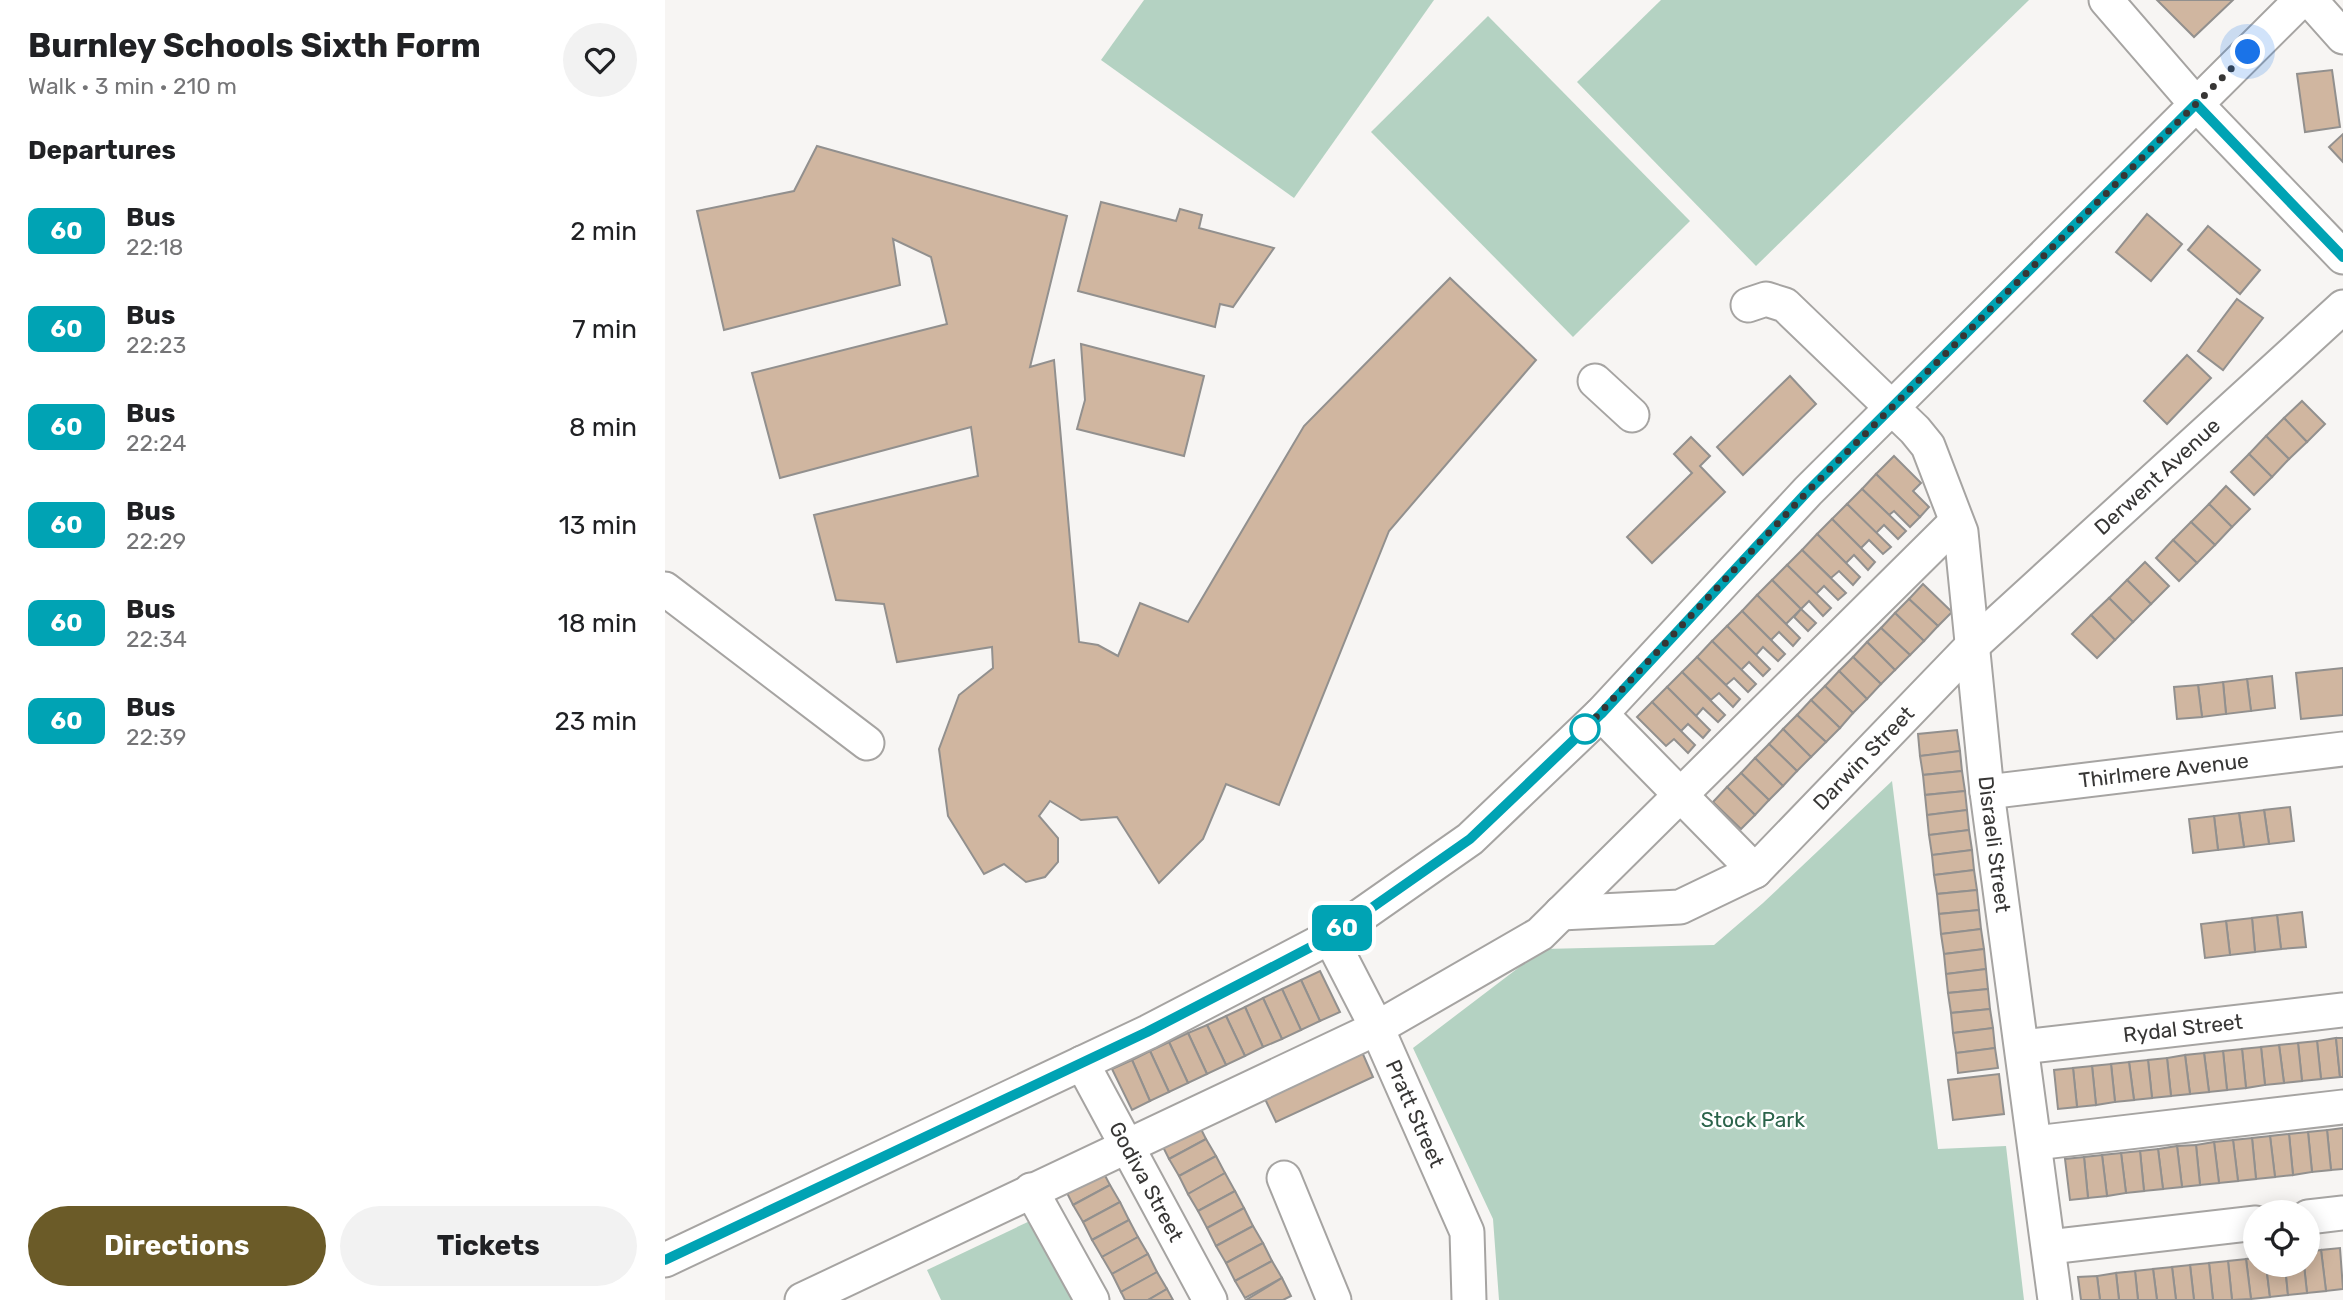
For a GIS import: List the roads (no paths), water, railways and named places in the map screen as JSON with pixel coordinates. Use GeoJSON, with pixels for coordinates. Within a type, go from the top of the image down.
{"type":"FeatureCollection","features":[{"type":"Feature","properties":{"kind":"street"},"geometry":{"type":"LineString","coordinates":[[665,1260],[1082,1063],[1330,937],[1470,839],[1601,714],[1808,491],[2301,0]]}},
{"type":"Feature","properties":{"kind":"street"},"geometry":{"type":"LineString","coordinates":[[2311,0],[2343,37]]}},
{"type":"Feature","properties":{"kind":"street"},"geometry":{"type":"LineString","coordinates":[[2120,5],[2196,104],[2343,257]]}},
{"type":"Feature","properties":{"kind":"street","name":"Disraeli Street"},"geometry":{"type":"LineString","coordinates":[[1748,305],[1766,299],[1786,305],[1928,446],[1955,523],[1961,532],[1987,792],[2055,1300]]}},
{"type":"Feature","properties":{"kind":"street","name":"Derwent Avenue"},"geometry":{"type":"LineString","coordinates":[[1972,646],[2343,307]]}},
{"type":"Feature","properties":{"kind":"street"},"geometry":{"type":"LineString","coordinates":[[1595,381],[1632,415]]}},
{"type":"Feature","properties":{"kind":"street"},"geometry":{"type":"LineString","coordinates":[[802,1300],[1377,1028],[1541,934],[1955,523]]}},
{"type":"Feature","properties":{"kind":"street"},"geometry":{"type":"LineString","coordinates":[[665,589],[867,743]]}},
{"type":"Feature","properties":{"kind":"street","name":"Darwin Street"},"geometry":{"type":"LineString","coordinates":[[1755,871],[1972,646]]}},
{"type":"Feature","properties":{"kind":"street"},"geometry":{"type":"LineString","coordinates":[[1561,913],[1680,907],[1755,871],[1601,714]]}},
{"type":"Feature","properties":{"kind":"street","name":"Thirlmere Avenue"},"geometry":{"type":"LineString","coordinates":[[1987,792],[2343,749]]}},
{"type":"Feature","properties":{"kind":"street","name":"Pratt Street"},"geometry":{"type":"LineString","coordinates":[[1330,937],[1377,1028],[1467,1232],[1469,1300]]}},
{"type":"Feature","properties":{"kind":"street","name":"Rydal Street"},"geometry":{"type":"LineString","coordinates":[[2023,1047],[2343,1010]]}},
{"type":"Feature","properties":{"kind":"street","name":"Godiva Street"},"geometry":{"type":"LineString","coordinates":[[1082,1063],[1210,1300]]}},
{"type":"Feature","properties":{"kind":"street"},"geometry":{"type":"LineString","coordinates":[[2035,1143],[2343,1107]]}},
{"type":"Feature","properties":{"kind":"street"},"geometry":{"type":"LineString","coordinates":[[1283,1178],[1334,1300]]}},
{"type":"Feature","properties":{"kind":"street"},"geometry":{"type":"LineString","coordinates":[[1031,1190],[1092,1300]]}},
{"type":"Feature","properties":{"kind":"street"},"geometry":{"type":"LineString","coordinates":[[2320,1216],[2343,1213]]}},
{"type":"Feature","properties":{"kind":"street"},"geometry":{"type":"LineString","coordinates":[[2049,1247],[2243,1225]]}},
{"type":"Feature","properties":{"kind":"park label","name":"Stock Park"},"geometry":{"type":"Point","coordinates":[1753,1120]}}]}
